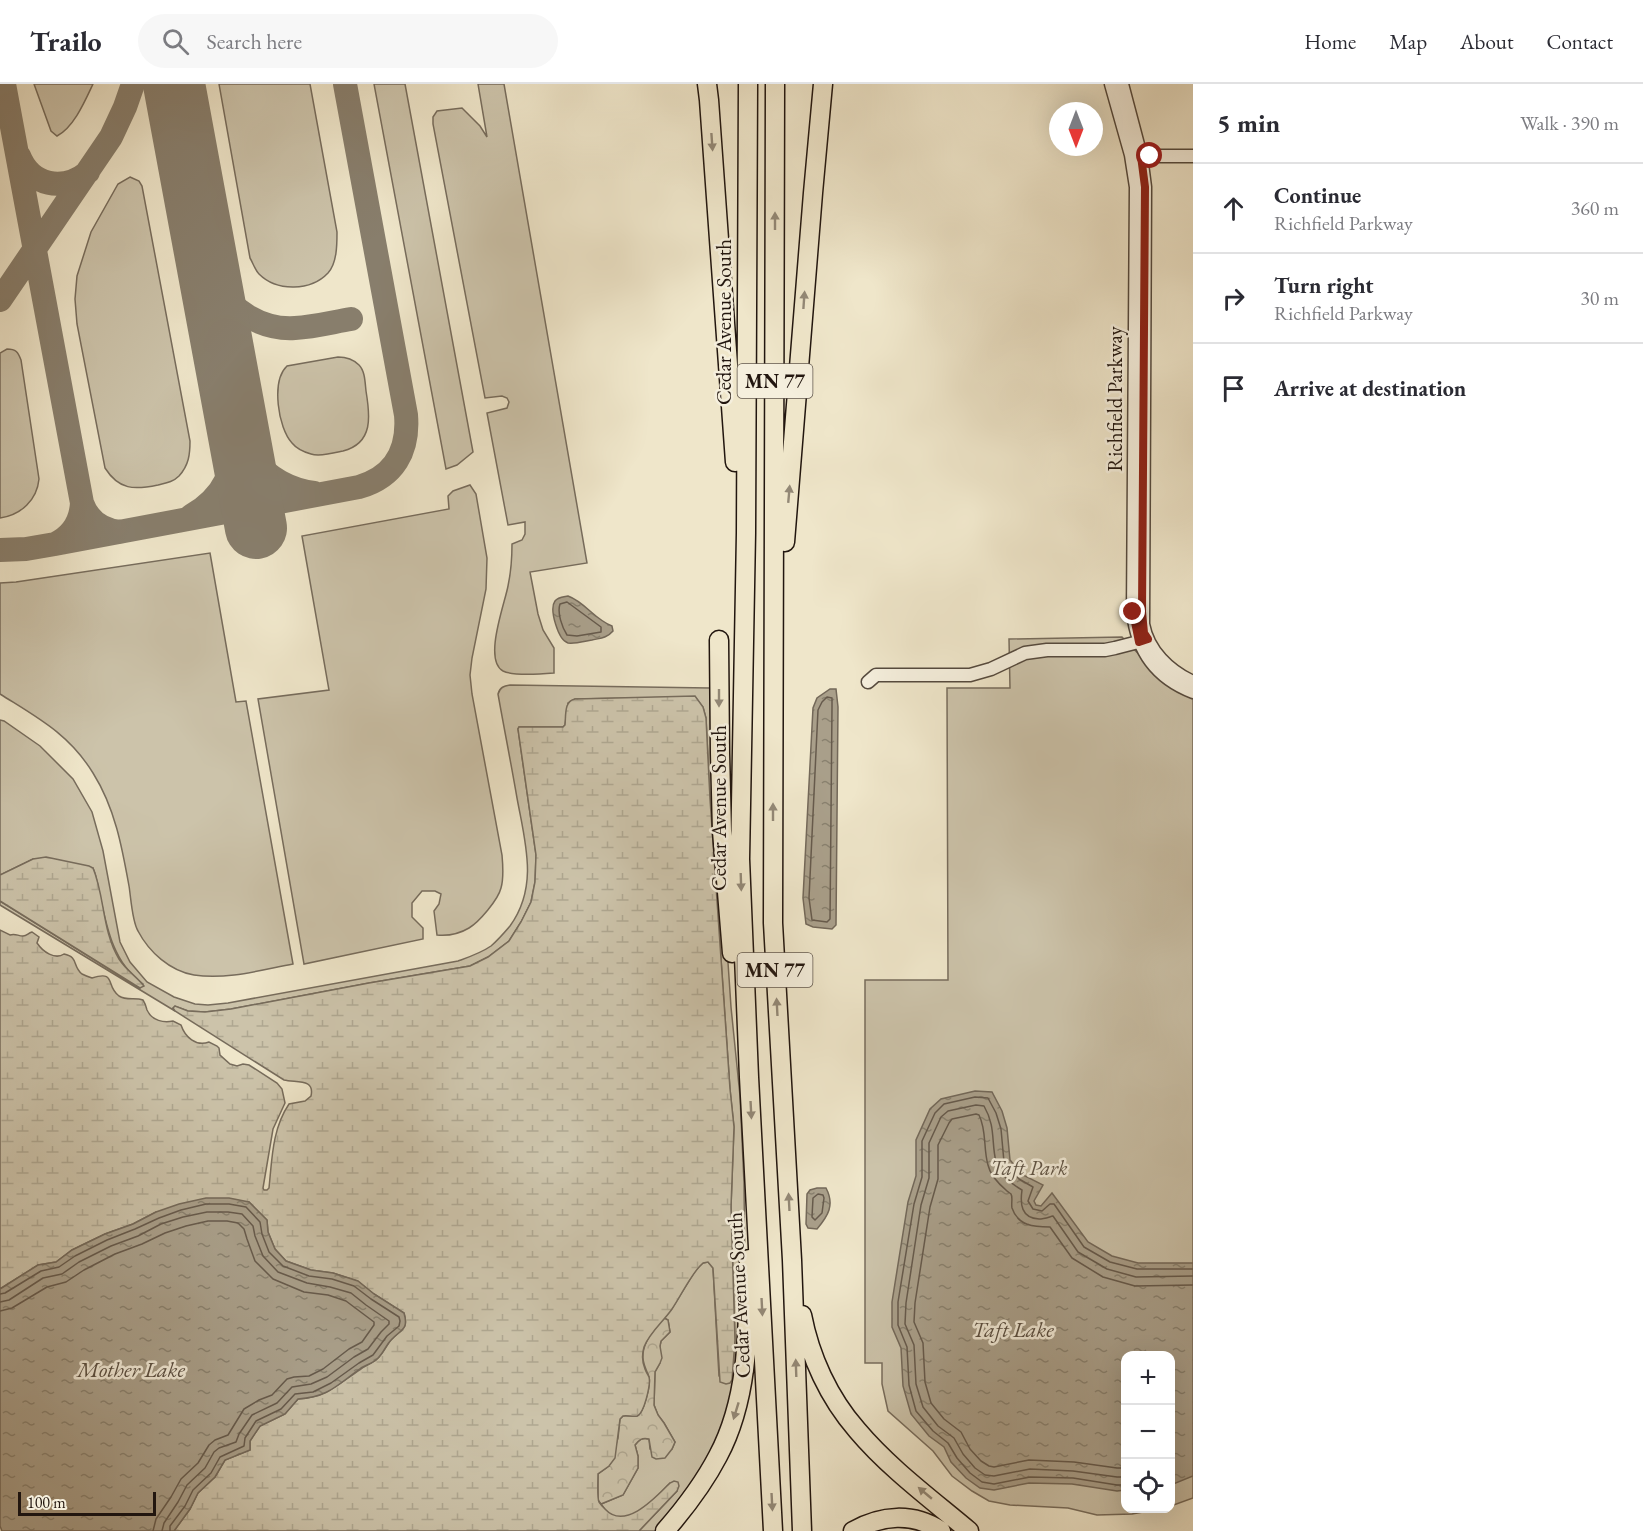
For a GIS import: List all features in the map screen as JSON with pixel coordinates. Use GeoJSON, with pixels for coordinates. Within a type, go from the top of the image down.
{"type":"FeatureCollection","features":[{"type":"Feature","properties":{"kind":"highway"},"geometry":{"type":"LineString","coordinates":[[706,84],[732,415],[743,677]]}},
{"type":"Feature","properties":{"kind":"highway","name":"Cedar Avenue South"},"geometry":{"type":"LineString","coordinates":[[748,84],[746,521],[740,860],[773,1531]]}},
{"type":"Feature","properties":{"kind":"highway","name":"MN 77"},"geometry":{"type":"LineString","coordinates":[[775,84],[772,922],[792,1260],[801,1531]]}},
{"type":"Feature","properties":{"kind":"highway"},"geometry":{"type":"LineString","coordinates":[[774,678],[823,84]]}},
{"type":"Feature","properties":{"kind":"highway"},"geometry":{"type":"LineString","coordinates":[[719,640],[722,831],[737,1012],[749,1077]]}},
{"type":"Feature","properties":{"kind":"highway"},"geometry":{"type":"LineString","coordinates":[[665,1531],[698,1488],[718,1456],[739,1400],[747,1342],[753,1144]]}},
{"type":"Feature","properties":{"kind":"highway"},"geometry":{"type":"LineString","coordinates":[[792,1260],[798,1298],[810,1346],[831,1394],[855,1429],[872,1447],[969,1531]]}},
{"type":"Feature","properties":{"kind":"highway"},"geometry":{"type":"LineString","coordinates":[[853,1531],[878,1519],[893,1517],[921,1520],[941,1531]]}},
{"type":"Feature","properties":{"kind":"street","name":"Richfield Parkway"},"geometry":{"type":"LineString","coordinates":[[1111,84],[1131,155],[1136,187],[1133,612],[1149,658],[1167,679],[1193,692]]}},
{"type":"Feature","properties":{"kind":"street","name":"Richfield Parkway"},"geometry":{"type":"LineString","coordinates":[[1122,84],[1141,156],[1145,187],[1143,641]]}},
{"type":"Feature","properties":{"kind":"street"},"geometry":{"type":"LineString","coordinates":[[1141,156],[1193,156]]}},
{"type":"Feature","properties":{"kind":"street","name":"Richfield Parkway"},"geometry":{"type":"LineString","coordinates":[[1143,641],[1164,663],[1182,677],[1193,682]]}},
{"type":"Feature","properties":{"kind":"street"},"geometry":{"type":"LineString","coordinates":[[868,682],[876,675],[970,675],[991,669],[1024,653],[1047,650],[1105,650],[1143,641]]}},
{"type":"Feature","properties":{"kind":"green space"},"geometry":{"type":"Polygon","coordinates":[[[34,84],[93,84],[74,120],[57,136],[51,131],[34,84]]]}},
{"type":"Feature","properties":{"kind":"green space"},"geometry":{"type":"Polygon","coordinates":[[[219,84],[310,84],[337,232],[336,254],[331,269],[313,283],[294,287],[275,284],[259,274],[250,258],[219,84]]]}},
{"type":"Feature","properties":{"kind":"green space"},"geometry":{"type":"Polygon","coordinates":[[[374,84],[405,84],[473,452],[457,465],[446,469],[374,84]]]}},
{"type":"Feature","properties":{"kind":"green space"},"geometry":{"type":"Polygon","coordinates":[[[478,84],[504,84],[587,563],[530,572],[543,630],[554,648],[554,673],[508,673],[497,665],[495,655],[497,631],[510,576],[512,544],[522,540],[525,534],[525,522],[508,525],[487,413],[507,408],[509,402],[502,396],[485,398],[433,124],[433,117],[437,111],[462,108],[480,126],[487,137],[478,84]]]}},
{"type":"Feature","properties":{"kind":"green space"},"geometry":{"type":"Polygon","coordinates":[[[130,177],[139,181],[142,186],[190,441],[188,459],[179,476],[167,483],[142,488],[128,487],[116,481],[105,468],[77,324],[75,299],[77,276],[91,232],[118,184],[130,177]]]}},
{"type":"Feature","properties":{"kind":"green space"},"geometry":{"type":"Polygon","coordinates":[[[7,349],[16,352],[21,360],[39,479],[35,494],[27,505],[15,514],[0,518],[0,353],[7,349]]]}},
{"type":"Feature","properties":{"kind":"green space"},"geometry":{"type":"Polygon","coordinates":[[[338,357],[352,360],[362,370],[369,418],[368,427],[360,442],[353,447],[327,454],[311,454],[296,447],[283,427],[278,404],[279,382],[287,366],[338,357]]]}},
{"type":"Feature","properties":{"kind":"green space"},"geometry":{"type":"Polygon","coordinates":[[[470,485],[476,494],[487,558],[486,589],[470,675],[502,855],[501,888],[483,916],[461,932],[437,935],[434,911],[439,904],[441,894],[435,891],[422,891],[412,903],[412,917],[423,928],[423,939],[304,964],[258,699],[329,690],[302,536],[449,509],[448,496],[453,491],[470,485]]]}},
{"type":"Feature","properties":{"kind":"green space"},"geometry":{"type":"Polygon","coordinates":[[[210,553],[236,702],[246,701],[293,964],[244,974],[219,976],[185,973],[169,965],[148,946],[134,921],[117,828],[101,786],[84,759],[63,737],[40,719],[0,694],[0,583],[210,553]]]}},
{"type":"Feature","properties":{"kind":"green space","name":"Taft Park"},"geometry":{"type":"Polygon","coordinates":[[[1122,637],[1164,680],[1193,696],[1193,1498],[1175,1505],[1175,1351],[1121,1351],[1121,1513],[1138,1513],[1132,1514],[1097,1515],[1068,1508],[1010,1505],[989,1501],[952,1476],[933,1451],[888,1411],[882,1384],[882,1363],[865,1363],[865,980],[948,980],[947,688],[1010,688],[1009,639],[1122,637]]]}},
{"type":"Feature","properties":{"kind":"green space"},"geometry":{"type":"Polygon","coordinates":[[[510,685],[710,688],[714,692],[718,814],[731,1007],[740,1096],[744,1183],[745,1274],[742,1361],[725,1431],[661,1531],[639,1531],[677,1491],[670,1483],[642,1510],[626,1519],[610,1516],[601,1504],[623,1495],[638,1468],[635,1445],[639,1440],[649,1439],[650,1449],[672,1449],[675,1442],[654,1405],[655,1372],[660,1363],[661,1341],[670,1332],[668,1320],[664,1318],[695,1271],[703,1263],[708,1262],[713,1268],[719,1376],[732,1380],[735,1340],[731,1207],[734,1127],[706,718],[703,707],[695,697],[575,699],[568,703],[563,727],[519,727],[536,855],[535,882],[531,902],[509,941],[488,957],[470,966],[231,1009],[205,1012],[188,1011],[175,1006],[173,1008],[175,1011],[0,905],[0,901],[140,988],[143,984],[125,966],[113,945],[93,868],[33,859],[0,875],[0,720],[40,746],[73,779],[92,812],[103,851],[120,942],[130,962],[147,982],[174,997],[195,1004],[228,1003],[458,961],[475,955],[491,946],[510,926],[519,911],[527,880],[526,847],[498,694],[502,687],[510,685]]]}},
{"type":"Feature","properties":{"kind":"green space"},"geometry":{"type":"Polygon","coordinates":[[[695,696],[703,707],[706,718],[734,1127],[731,1207],[735,1340],[732,1380],[726,1384],[720,1382],[713,1268],[708,1262],[703,1263],[672,1309],[653,1332],[643,1350],[644,1366],[649,1377],[644,1405],[637,1416],[623,1416],[620,1419],[615,1458],[598,1474],[599,1502],[613,1515],[621,1516],[639,1510],[674,1481],[678,1482],[677,1491],[639,1531],[174,1531],[198,1493],[215,1477],[225,1460],[250,1450],[250,1441],[260,1426],[285,1414],[298,1399],[325,1393],[375,1360],[405,1326],[404,1313],[357,1281],[333,1273],[311,1270],[286,1261],[275,1249],[268,1232],[267,1220],[249,1202],[156,1212],[72,1250],[56,1262],[38,1265],[0,1289],[0,930],[10,935],[23,936],[32,932],[39,937],[37,943],[46,952],[53,956],[69,955],[82,974],[92,978],[105,976],[119,996],[143,1000],[149,1014],[155,1019],[173,1021],[181,1025],[185,1033],[195,1042],[209,1042],[217,1046],[220,1055],[230,1064],[249,1065],[277,1083],[282,1089],[285,1103],[273,1129],[263,1188],[267,1190],[276,1134],[283,1114],[289,1104],[305,1101],[311,1096],[310,1086],[304,1082],[284,1080],[173,1008],[175,1006],[188,1011],[205,1012],[231,1009],[470,966],[488,957],[509,941],[521,922],[531,902],[535,882],[536,855],[519,727],[563,727],[567,705],[575,699],[695,696]]]}},
{"type":"Feature","properties":{"kind":"green space"},"geometry":{"type":"Polygon","coordinates":[[[46,857],[93,868],[113,948],[122,963],[144,986],[140,988],[0,901],[0,875],[33,859],[46,857]]]}},
{"type":"Feature","properties":{"kind":"green space"},"geometry":{"type":"Polygon","coordinates":[[[664,1318],[668,1320],[670,1332],[661,1341],[662,1358],[655,1372],[654,1405],[675,1442],[665,1458],[656,1459],[652,1457],[649,1439],[639,1440],[635,1445],[638,1468],[623,1495],[601,1504],[598,1500],[598,1474],[609,1466],[618,1438],[620,1419],[623,1416],[637,1416],[642,1410],[649,1380],[643,1361],[645,1344],[650,1334],[664,1318]]]}},
{"type":"Feature","properties":{"kind":"water"},"geometry":{"type":"Polygon","coordinates":[[[568,596],[580,602],[600,620],[612,626],[613,631],[606,636],[592,640],[577,643],[564,641],[556,624],[553,605],[561,597],[568,596]]]}},
{"type":"Feature","properties":{"kind":"water"},"geometry":{"type":"Polygon","coordinates":[[[830,689],[836,689],[838,707],[836,925],[832,929],[806,924],[803,898],[813,708],[817,698],[830,689]]]}},
{"type":"Feature","properties":{"kind":"water","name":"Taft Lake"},"geometry":{"type":"Polygon","coordinates":[[[975,1091],[992,1092],[1002,1111],[1007,1128],[1010,1160],[1023,1175],[1043,1185],[1034,1201],[1036,1205],[1041,1206],[1052,1193],[1088,1242],[1112,1256],[1138,1263],[1193,1263],[1193,1476],[1175,1483],[1175,1351],[1121,1351],[1121,1490],[1072,1484],[1029,1483],[994,1490],[980,1488],[966,1478],[951,1462],[944,1447],[929,1436],[911,1414],[903,1386],[901,1348],[892,1327],[892,1302],[908,1202],[916,1176],[916,1140],[930,1109],[941,1099],[975,1091]]]}},
{"type":"Feature","properties":{"kind":"water"},"geometry":{"type":"Polygon","coordinates":[[[826,1188],[830,1200],[829,1210],[817,1229],[808,1228],[806,1224],[807,1194],[810,1190],[826,1188]]]}},
{"type":"Feature","properties":{"kind":"water","name":"Mother Lake"},"geometry":{"type":"Polygon","coordinates":[[[206,1198],[229,1198],[249,1202],[267,1220],[268,1232],[275,1249],[286,1261],[311,1270],[333,1273],[358,1281],[404,1313],[405,1326],[374,1362],[361,1368],[325,1393],[298,1399],[285,1414],[260,1426],[250,1441],[250,1450],[225,1460],[215,1477],[198,1493],[174,1531],[2,1531],[0,1526],[0,1289],[38,1265],[56,1262],[72,1250],[105,1234],[133,1224],[156,1212],[206,1198]]]}},
{"type":"Feature","properties":{"kind":"taxiway"},"geometry":{"type":"LineString","coordinates":[[4,84],[82,503]]}},
{"type":"Feature","properties":{"kind":"taxiway"},"geometry":{"type":"LineString","coordinates":[[0,300],[111,137],[133,84]]}},
{"type":"Feature","properties":{"kind":"taxiway"},"geometry":{"type":"LineString","coordinates":[[0,550],[26,549],[55,544],[359,487],[382,477],[397,461],[405,440],[406,415],[345,84]]}},
{"type":"Feature","properties":{"kind":"taxiway"},"geometry":{"type":"LineString","coordinates":[[19,156],[31,174],[49,183],[68,182],[88,172]]}},
{"type":"Feature","properties":{"kind":"taxiway"},"geometry":{"type":"LineString","coordinates":[[201,226],[216,281],[229,301],[248,317],[283,328],[309,327],[351,319]]}},
{"type":"Feature","properties":{"kind":"taxiway"},"geometry":{"type":"LineString","coordinates":[[191,516],[213,499],[227,480],[237,444],[238,430],[254,459],[266,472],[288,486],[314,493]]}},
{"type":"Feature","properties":{"kind":"taxiway"},"geometry":{"type":"LineString","coordinates":[[55,544],[71,533],[80,516],[82,503],[96,523],[120,532]]}},
{"type":"Feature","properties":{"kind":"runway"},"geometry":{"type":"LineString","coordinates":[[174,84],[256,528]]}},
{"type":"Feature","properties":{"kind":"route"},"geometry":{"type":"LineString","coordinates":[[1133,612],[1139,642],[1148,639],[1144,633],[1142,612],[1145,187],[1141,156],[1150,156]]}}]}
